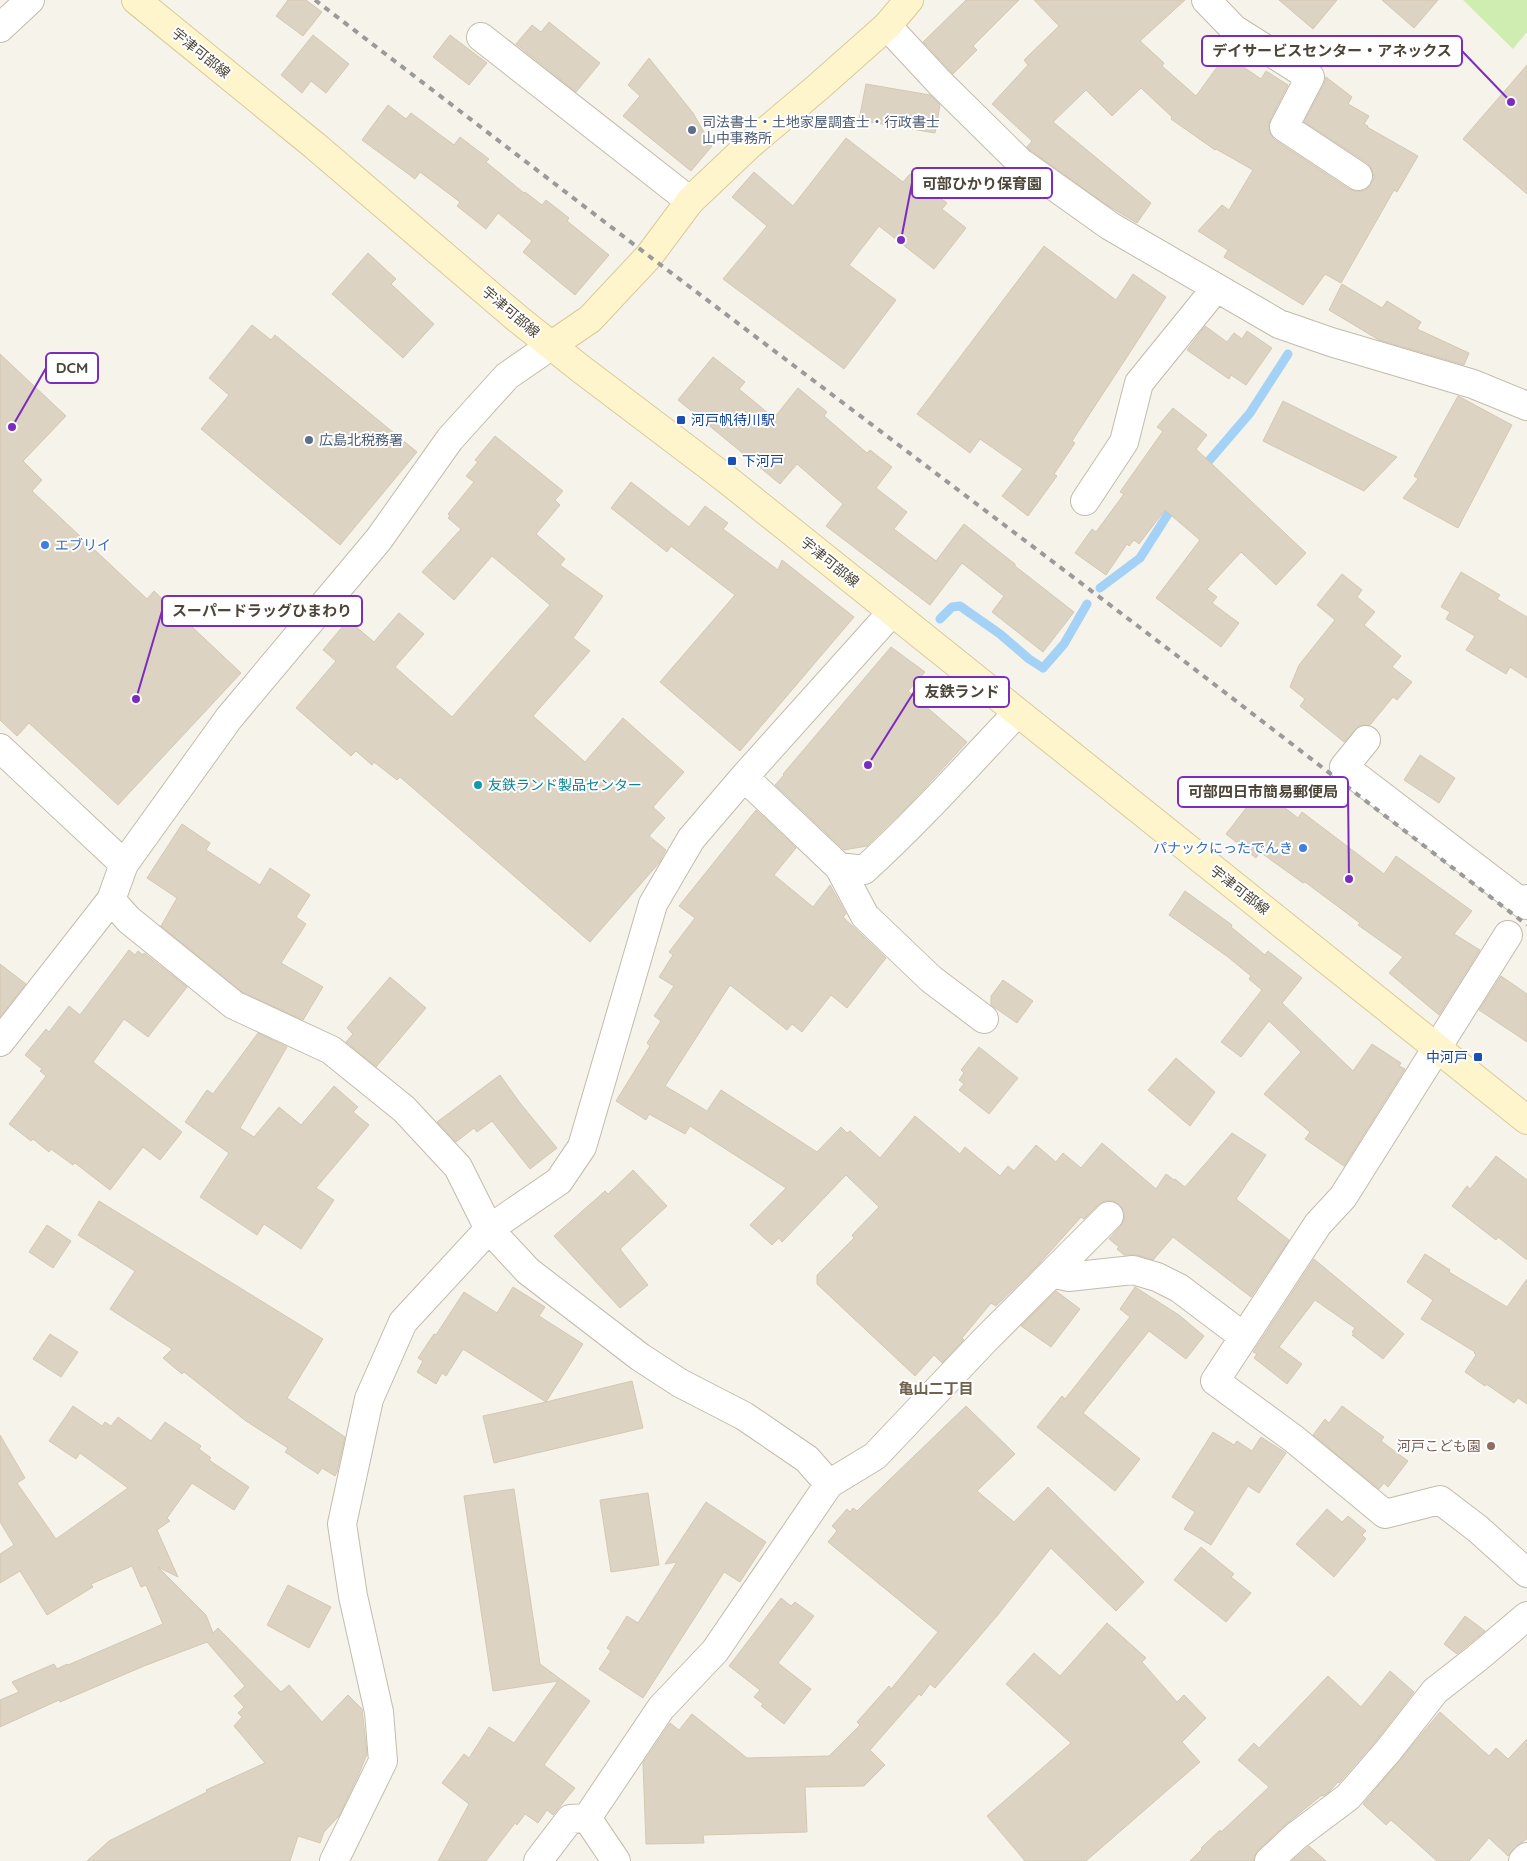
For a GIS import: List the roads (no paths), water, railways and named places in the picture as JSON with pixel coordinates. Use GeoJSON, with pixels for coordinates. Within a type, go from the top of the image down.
{"type":"FeatureCollection","features":[{"type":"Feature","properties":{"kind":"main road","name":"宇津可部線"},"geometry":{"type":"LineString","coordinates":[[136,0],[314,145],[518,319],[725,478],[1527,1120]]}},
{"type":"Feature","properties":{"kind":"main road"},"geometry":{"type":"LineString","coordinates":[[552,345],[590,319],[649,256],[690,201],[748,146],[817,88],[897,9]]}},
{"type":"Feature","properties":{"kind":"street"},"geometry":{"type":"LineString","coordinates":[[0,28],[30,0]]}},
{"type":"Feature","properties":{"kind":"street"},"geometry":{"type":"LineString","coordinates":[[1206,0],[1234,29],[1310,77],[1284,127],[1358,176]]}},
{"type":"Feature","properties":{"kind":"street"},"geometry":{"type":"LineString","coordinates":[[897,9],[940,83],[1020,162],[1110,226],[1280,324],[1331,342],[1473,384],[1527,406]]}},
{"type":"Feature","properties":{"kind":"street"},"geometry":{"type":"LineString","coordinates":[[481,36],[690,201]]}},
{"type":"Feature","properties":{"kind":"street"},"geometry":{"type":"LineString","coordinates":[[1085,502],[1124,442],[1140,383],[1216,288]]}},
{"type":"Feature","properties":{"kind":"street"},"geometry":{"type":"LineString","coordinates":[[0,1042],[111,900],[124,864],[229,718],[380,539],[450,439],[507,376],[552,345]]}},
{"type":"Feature","properties":{"kind":"street"},"geometry":{"type":"LineString","coordinates":[[334,1861],[383,1761],[379,1712],[353,1596],[342,1524],[369,1399],[403,1322],[489,1228],[559,1181],[582,1147],[653,904],[691,839],[892,612]]}},
{"type":"Feature","properties":{"kind":"street"},"geometry":{"type":"LineString","coordinates":[[839,867],[864,870],[896,841],[936,800],[1017,713]]}},
{"type":"Feature","properties":{"kind":"street"},"geometry":{"type":"LineString","coordinates":[[1366,740],[1344,767],[1525,905],[1527,899]]}},
{"type":"Feature","properties":{"kind":"street"},"geometry":{"type":"LineString","coordinates":[[0,748],[124,864]]}},
{"type":"Feature","properties":{"kind":"street"},"geometry":{"type":"LineString","coordinates":[[744,778],[839,867],[865,916],[931,979],[984,1019]]}},
{"type":"Feature","properties":{"kind":"street"},"geometry":{"type":"LineString","coordinates":[[111,900],[129,920],[234,1005],[331,1050],[404,1109],[458,1167],[489,1228],[528,1271],[633,1352],[680,1383],[744,1416],[807,1459],[829,1484]]}},
{"type":"Feature","properties":{"kind":"street"},"geometry":{"type":"LineString","coordinates":[[1508,935],[1438,1049],[1343,1197],[1318,1224],[1215,1381],[1294,1439],[1385,1514],[1440,1500],[1478,1529],[1527,1573]]}},
{"type":"Feature","properties":{"kind":"street"},"geometry":{"type":"LineString","coordinates":[[587,1818],[662,1708],[714,1651],[829,1484],[874,1456],[984,1340],[1109,1216]]}},
{"type":"Feature","properties":{"kind":"street"},"geometry":{"type":"LineString","coordinates":[[1052,1272],[1068,1277],[1133,1270],[1157,1277],[1179,1288],[1244,1337]]}},
{"type":"Feature","properties":{"kind":"street"},"geometry":{"type":"LineString","coordinates":[[1269,1861],[1296,1836],[1348,1796],[1388,1751],[1435,1691],[1527,1616]]}},
{"type":"Feature","properties":{"kind":"street"},"geometry":{"type":"LineString","coordinates":[[538,1861],[570,1819],[587,1818]]}},
{"type":"Feature","properties":{"kind":"street"},"geometry":{"type":"LineString","coordinates":[[587,1818],[616,1861]]}},
{"type":"Feature","properties":{"kind":"street"},"geometry":{"type":"LineString","coordinates":[[1523,1861],[1527,1857]]}},
{"type":"Feature","properties":{"kind":"waterway"},"geometry":{"type":"LineString","coordinates":[[1201,470],[1250,413],[1288,354]]}},
{"type":"Feature","properties":{"kind":"waterway"},"geometry":{"type":"LineString","coordinates":[[1100,588],[1140,558],[1175,503]]}},
{"type":"Feature","properties":{"kind":"waterway"},"geometry":{"type":"LineString","coordinates":[[940,619],[952,607],[960,606],[1000,634],[1029,659],[1043,668],[1064,644],[1087,604]]}},
{"type":"Feature","properties":{"kind":"railway"},"geometry":{"type":"LineString","coordinates":[[315,0],[649,256],[1184,661],[1527,925]]}},
{"type":"Feature","properties":{"kind":"place","name":"デイサービスセンター・アネックス"},"geometry":{"type":"Point","coordinates":[1511,102]}},
{"type":"Feature","properties":{"kind":"place","name":"司法書士・土地家屋調査士・行政書士 山中事務所"},"geometry":{"type":"Point","coordinates":[692,130]}},
{"type":"Feature","properties":{"kind":"place","name":"可部ひかり保育園"},"geometry":{"type":"Point","coordinates":[901,240]}},
{"type":"Feature","properties":{"kind":"place","name":"河戸帆待川駅"},"geometry":{"type":"Point","coordinates":[681,420]}},
{"type":"Feature","properties":{"kind":"place","name":"DCM"},"geometry":{"type":"Point","coordinates":[12,427]}},
{"type":"Feature","properties":{"kind":"place","name":"広島北税務署"},"geometry":{"type":"Point","coordinates":[309,440]}},
{"type":"Feature","properties":{"kind":"place","name":"下河戸"},"geometry":{"type":"Point","coordinates":[732,461]}},
{"type":"Feature","properties":{"kind":"place","name":"エブリイ"},"geometry":{"type":"Point","coordinates":[45,545]}},
{"type":"Feature","properties":{"kind":"place","name":"スーパードラッグひまわり"},"geometry":{"type":"Point","coordinates":[136,699]}},
{"type":"Feature","properties":{"kind":"place","name":"友鉄ランド"},"geometry":{"type":"Point","coordinates":[868,765]}},
{"type":"Feature","properties":{"kind":"place","name":"友鉄ランド製品センター"},"geometry":{"type":"Point","coordinates":[478,785]}},
{"type":"Feature","properties":{"kind":"place","name":"パナックにったでんき"},"geometry":{"type":"Point","coordinates":[1303,848]}},
{"type":"Feature","properties":{"kind":"place","name":"可部四日市簡易郵便局"},"geometry":{"type":"Point","coordinates":[1349,879]}},
{"type":"Feature","properties":{"kind":"place","name":"中河戸"},"geometry":{"type":"Point","coordinates":[1478,1057]}},
{"type":"Feature","properties":{"kind":"place","name":"河戸こども園"},"geometry":{"type":"Point","coordinates":[1491,1446]}},
{"type":"Feature","properties":{"kind":"district","name":"亀山二丁目"},"geometry":{"type":"Point","coordinates":[936,1388]}}]}
